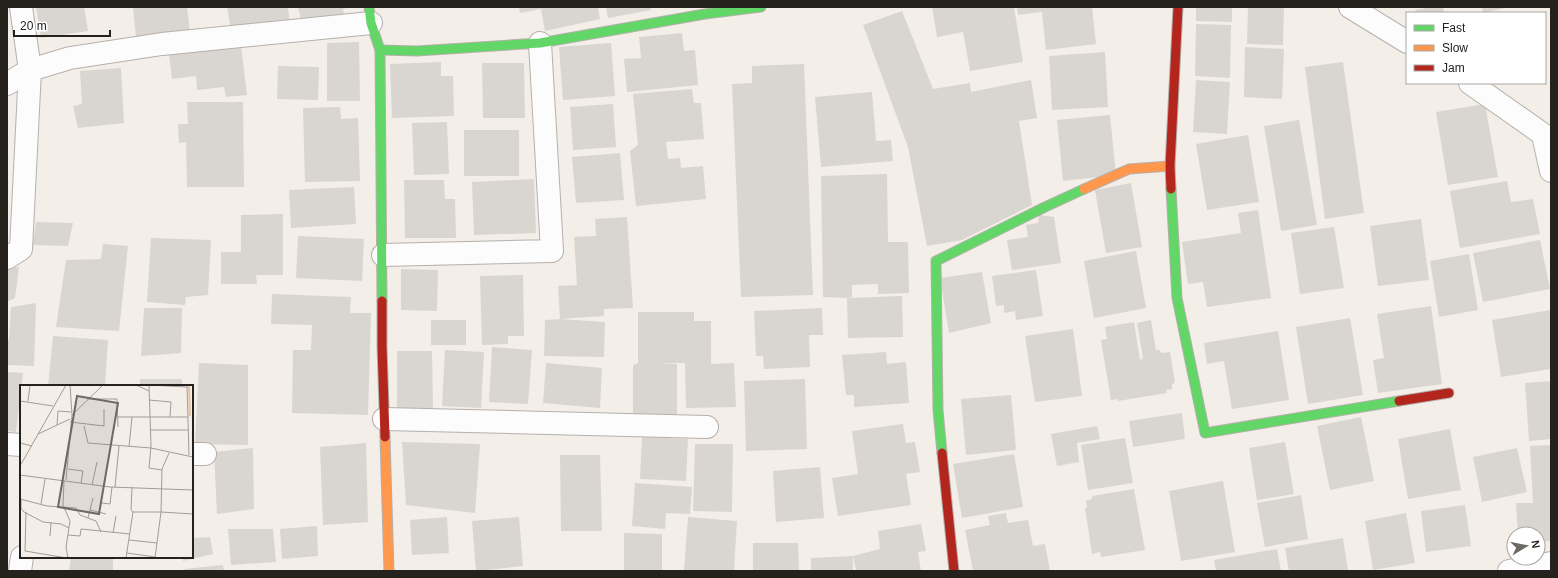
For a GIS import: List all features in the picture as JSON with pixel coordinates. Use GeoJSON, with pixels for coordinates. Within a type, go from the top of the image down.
{"type":"FeatureCollection","features":[{"type":"Feature","properties":{"kind":"street"},"geometry":{"type":"LineString","coordinates":[[7,258],[21,249],[30,70],[21,7]]}},
{"type":"Feature","properties":{"kind":"street"},"geometry":{"type":"LineString","coordinates":[[380,50],[417,51],[540,43],[705,14],[761,7]]}},
{"type":"Feature","properties":{"kind":"street"},"geometry":{"type":"LineString","coordinates":[[1178,7],[1170,166],[1177,298],[1192,378],[1205,432],[1449,393]]}},
{"type":"Feature","properties":{"kind":"street"},"geometry":{"type":"LineString","coordinates":[[1350,7],[1406,41]]}},
{"type":"Feature","properties":{"kind":"street"},"geometry":{"type":"LineString","coordinates":[[7,84],[30,70],[70,58],[370,15],[380,50],[383,255],[382,347],[389,571]]}},
{"type":"Feature","properties":{"kind":"street"},"geometry":{"type":"LineString","coordinates":[[383,255],[552,251],[540,43]]}},
{"type":"Feature","properties":{"kind":"street"},"geometry":{"type":"LineString","coordinates":[[1471,84],[1547,137],[1551,171]]}},
{"type":"Feature","properties":{"kind":"street"},"geometry":{"type":"LineString","coordinates":[[954,571],[938,410],[936,261],[1045,207],[1129,169],[1170,166]]}},
{"type":"Feature","properties":{"kind":"street"},"geometry":{"type":"LineString","coordinates":[[384,419],[707,427]]}},
{"type":"Feature","properties":{"kind":"street"},"geometry":{"type":"LineString","coordinates":[[7,444],[20,445]]}},
{"type":"Feature","properties":{"kind":"street"},"geometry":{"type":"LineString","coordinates":[[20,571],[22,558]]}},
{"type":"Feature","properties":{"kind":"street"},"geometry":{"type":"LineString","coordinates":[[1510,571],[1551,563]]}},
{"type":"Feature","properties":{"kind":"building"},"geometry":{"type":"Polygon","coordinates":[[[36,7],[84,7],[88,31],[41,38],[36,7]]]}},
{"type":"Feature","properties":{"kind":"building"},"geometry":{"type":"Polygon","coordinates":[[[133,7],[187,7],[190,32],[136,38],[133,7]]]}},
{"type":"Feature","properties":{"kind":"building"},"geometry":{"type":"Polygon","coordinates":[[[227,7],[288,7],[290,25],[231,29],[227,7]]]}},
{"type":"Feature","properties":{"kind":"building"},"geometry":{"type":"Polygon","coordinates":[[[298,7],[348,8],[343,9],[344,14],[302,23],[298,7]]]}},
{"type":"Feature","properties":{"kind":"building"},"geometry":{"type":"Polygon","coordinates":[[[519,7],[598,7],[600,19],[545,31],[541,9],[520,13],[519,7]]]}},
{"type":"Feature","properties":{"kind":"building"},"geometry":{"type":"Polygon","coordinates":[[[606,7],[650,7],[651,10],[608,18],[606,7]]]}},
{"type":"Feature","properties":{"kind":"building"},"geometry":{"type":"Polygon","coordinates":[[[932,7],[1014,7],[1023,62],[970,71],[963,32],[937,37],[932,7]]]}},
{"type":"Feature","properties":{"kind":"building"},"geometry":{"type":"Polygon","coordinates":[[[1017,7],[1092,7],[1096,44],[1046,50],[1042,12],[1018,15],[1017,7]]]}},
{"type":"Feature","properties":{"kind":"building"},"geometry":{"type":"Polygon","coordinates":[[[1196,7],[1232,7],[1232,22],[1196,21],[1196,7]]]}},
{"type":"Feature","properties":{"kind":"building"},"geometry":{"type":"Polygon","coordinates":[[[1248,7],[1284,7],[1283,45],[1247,44],[1248,7]]]}},
{"type":"Feature","properties":{"kind":"building"},"geometry":{"type":"Polygon","coordinates":[[[1443,7],[1444,12],[1416,12],[1415,10],[1443,7]]]}},
{"type":"Feature","properties":{"kind":"building"},"geometry":{"type":"Polygon","coordinates":[[[1482,7],[1505,7],[1487,12],[1483,12],[1482,7]]]}},
{"type":"Feature","properties":{"kind":"building"},"geometry":{"type":"Polygon","coordinates":[[[902,11],[933,89],[970,83],[971,92],[1031,80],[1037,118],[1019,121],[1032,205],[962,240],[927,246],[908,147],[863,25],[902,11]]]}},
{"type":"Feature","properties":{"kind":"building"},"geometry":{"type":"Polygon","coordinates":[[[1196,24],[1231,25],[1230,78],[1195,76],[1196,24]]]}},
{"type":"Feature","properties":{"kind":"building"},"geometry":{"type":"Polygon","coordinates":[[[682,33],[684,51],[695,50],[698,85],[627,92],[624,59],[641,58],[639,37],[682,33]]]}},
{"type":"Feature","properties":{"kind":"building"},"geometry":{"type":"Polygon","coordinates":[[[359,42],[360,101],[327,101],[327,43],[359,42]]]}},
{"type":"Feature","properties":{"kind":"building"},"geometry":{"type":"Polygon","coordinates":[[[611,43],[615,96],[563,100],[559,47],[611,43]]]}},
{"type":"Feature","properties":{"kind":"building"},"geometry":{"type":"Polygon","coordinates":[[[241,46],[247,95],[226,97],[224,87],[197,90],[196,76],[172,79],[169,55],[241,46]]]}},
{"type":"Feature","properties":{"kind":"building"},"geometry":{"type":"Polygon","coordinates":[[[1245,47],[1284,49],[1282,99],[1244,97],[1245,47]]]}},
{"type":"Feature","properties":{"kind":"building"},"geometry":{"type":"Polygon","coordinates":[[[1105,52],[1108,107],[1052,110],[1049,56],[1105,52]]]}},
{"type":"Feature","properties":{"kind":"building"},"geometry":{"type":"Polygon","coordinates":[[[441,62],[441,76],[453,76],[454,116],[392,118],[390,64],[441,62]]]}},
{"type":"Feature","properties":{"kind":"building"},"geometry":{"type":"Polygon","coordinates":[[[1343,62],[1364,213],[1325,219],[1305,67],[1343,62]]]}},
{"type":"Feature","properties":{"kind":"building"},"geometry":{"type":"Polygon","coordinates":[[[482,63],[524,63],[525,118],[483,118],[482,63]]]}},
{"type":"Feature","properties":{"kind":"building"},"geometry":{"type":"Polygon","coordinates":[[[804,64],[813,295],[741,297],[732,84],[752,83],[752,66],[804,64]]]}},
{"type":"Feature","properties":{"kind":"building"},"geometry":{"type":"Polygon","coordinates":[[[278,66],[319,67],[318,100],[277,99],[278,66]]]}},
{"type":"Feature","properties":{"kind":"building"},"geometry":{"type":"Polygon","coordinates":[[[121,68],[124,123],[78,128],[73,106],[82,104],[80,71],[121,68]]]}},
{"type":"Feature","properties":{"kind":"building"},"geometry":{"type":"Polygon","coordinates":[[[1196,80],[1230,82],[1227,134],[1193,132],[1196,80]]]}},
{"type":"Feature","properties":{"kind":"building"},"geometry":{"type":"Polygon","coordinates":[[[692,89],[694,103],[701,103],[704,139],[666,142],[668,159],[680,158],[681,168],[703,166],[706,199],[636,206],[630,151],[638,145],[633,94],[692,89]]]}},
{"type":"Feature","properties":{"kind":"building"},"geometry":{"type":"Polygon","coordinates":[[[872,92],[876,141],[891,140],[893,161],[821,167],[815,97],[872,92]]]}},
{"type":"Feature","properties":{"kind":"building"},"geometry":{"type":"Polygon","coordinates":[[[187,102],[243,102],[244,187],[187,187],[186,142],[179,143],[178,124],[188,124],[187,102]]]}},
{"type":"Feature","properties":{"kind":"building"},"geometry":{"type":"Polygon","coordinates":[[[613,104],[616,147],[573,150],[570,107],[613,104]]]}},
{"type":"Feature","properties":{"kind":"building"},"geometry":{"type":"Polygon","coordinates":[[[1485,104],[1498,177],[1448,185],[1436,112],[1485,104]]]}},
{"type":"Feature","properties":{"kind":"building"},"geometry":{"type":"Polygon","coordinates":[[[340,107],[341,119],[358,118],[360,181],[305,182],[303,108],[340,107]]]}},
{"type":"Feature","properties":{"kind":"building"},"geometry":{"type":"Polygon","coordinates":[[[1110,115],[1116,175],[1063,181],[1057,120],[1110,115]]]}},
{"type":"Feature","properties":{"kind":"building"},"geometry":{"type":"Polygon","coordinates":[[[1299,120],[1317,225],[1281,231],[1264,126],[1299,120]]]}},
{"type":"Feature","properties":{"kind":"building"},"geometry":{"type":"Polygon","coordinates":[[[447,122],[449,174],[414,175],[412,123],[447,122]]]}},
{"type":"Feature","properties":{"kind":"building"},"geometry":{"type":"Polygon","coordinates":[[[464,130],[519,130],[519,176],[464,176],[464,130]]]}},
{"type":"Feature","properties":{"kind":"building"},"geometry":{"type":"Polygon","coordinates":[[[1248,135],[1259,202],[1207,210],[1196,144],[1248,135]]]}},
{"type":"Feature","properties":{"kind":"building"},"geometry":{"type":"Polygon","coordinates":[[[620,153],[624,200],[576,203],[572,157],[620,153]]]}},
{"type":"Feature","properties":{"kind":"building"},"geometry":{"type":"Polygon","coordinates":[[[887,174],[888,242],[908,242],[909,293],[878,294],[878,284],[852,285],[852,297],[823,297],[821,176],[887,174]]]}},
{"type":"Feature","properties":{"kind":"building"},"geometry":{"type":"Polygon","coordinates":[[[534,179],[536,233],[474,235],[472,182],[534,179]]]}},
{"type":"Feature","properties":{"kind":"building"},"geometry":{"type":"Polygon","coordinates":[[[404,180],[444,180],[445,199],[455,199],[456,238],[405,238],[404,180]]]}},
{"type":"Feature","properties":{"kind":"building"},"geometry":{"type":"Polygon","coordinates":[[[1507,181],[1511,202],[1533,199],[1540,234],[1460,248],[1450,191],[1507,181]]]}},
{"type":"Feature","properties":{"kind":"building"},"geometry":{"type":"Polygon","coordinates":[[[1131,183],[1142,247],[1106,253],[1095,190],[1131,183]]]}},
{"type":"Feature","properties":{"kind":"building"},"geometry":{"type":"Polygon","coordinates":[[[354,187],[356,224],[291,228],[289,190],[354,187]]]}},
{"type":"Feature","properties":{"kind":"building"},"geometry":{"type":"Polygon","coordinates":[[[1258,210],[1271,298],[1207,307],[1203,282],[1188,284],[1182,242],[1241,233],[1238,213],[1258,210]]]}},
{"type":"Feature","properties":{"kind":"building"},"geometry":{"type":"Polygon","coordinates":[[[283,214],[283,275],[256,275],[257,284],[221,284],[221,252],[241,252],[241,215],[283,214]]]}},
{"type":"Feature","properties":{"kind":"building"},"geometry":{"type":"Polygon","coordinates":[[[1039,215],[1054,217],[1061,263],[1012,270],[1007,240],[1028,237],[1026,225],[1038,223],[1039,215]]]}},
{"type":"Feature","properties":{"kind":"building"},"geometry":{"type":"Polygon","coordinates":[[[627,217],[633,308],[604,309],[604,316],[560,319],[558,286],[577,285],[574,237],[596,236],[595,219],[627,217]]]}},
{"type":"Feature","properties":{"kind":"building"},"geometry":{"type":"Polygon","coordinates":[[[1421,219],[1429,280],[1378,286],[1370,226],[1421,219]]]}},
{"type":"Feature","properties":{"kind":"building"},"geometry":{"type":"Polygon","coordinates":[[[36,222],[73,223],[68,246],[33,245],[36,222]]]}},
{"type":"Feature","properties":{"kind":"building"},"geometry":{"type":"Polygon","coordinates":[[[1334,227],[1344,288],[1300,294],[1291,233],[1334,227]]]}},
{"type":"Feature","properties":{"kind":"building"},"geometry":{"type":"Polygon","coordinates":[[[298,236],[364,239],[362,281],[296,278],[298,236]]]}},
{"type":"Feature","properties":{"kind":"building"},"geometry":{"type":"Polygon","coordinates":[[[151,238],[211,240],[208,295],[186,297],[185,305],[147,302],[151,238]]]}},
{"type":"Feature","properties":{"kind":"building"},"geometry":{"type":"Polygon","coordinates":[[[1540,240],[1550,289],[1483,302],[1473,253],[1540,240]]]}},
{"type":"Feature","properties":{"kind":"building"},"geometry":{"type":"Polygon","coordinates":[[[103,244],[128,246],[119,331],[56,327],[66,260],[101,259],[103,244]]]}},
{"type":"Feature","properties":{"kind":"building"},"geometry":{"type":"Polygon","coordinates":[[[1136,251],[1146,308],[1094,318],[1084,261],[1136,251]]]}},
{"type":"Feature","properties":{"kind":"building"},"geometry":{"type":"Polygon","coordinates":[[[1469,254],[1478,310],[1439,317],[1430,261],[1469,254]]]}},
{"type":"Feature","properties":{"kind":"building"},"geometry":{"type":"Polygon","coordinates":[[[19,267],[15,298],[7,302],[7,268],[19,267]]]}},
{"type":"Feature","properties":{"kind":"building"},"geometry":{"type":"Polygon","coordinates":[[[401,269],[438,270],[437,311],[401,310],[401,269]]]}},
{"type":"Feature","properties":{"kind":"building"},"geometry":{"type":"Polygon","coordinates":[[[1036,270],[1043,316],[1016,320],[1015,311],[1004,313],[1004,305],[996,306],[992,276],[1036,270]]]}},
{"type":"Feature","properties":{"kind":"building"},"geometry":{"type":"Polygon","coordinates":[[[982,272],[991,323],[949,333],[940,278],[982,272]]]}},
{"type":"Feature","properties":{"kind":"building"},"geometry":{"type":"Polygon","coordinates":[[[523,275],[524,336],[508,336],[508,344],[482,345],[480,276],[523,275]]]}},
{"type":"Feature","properties":{"kind":"building"},"geometry":{"type":"Polygon","coordinates":[[[272,294],[351,297],[350,313],[371,313],[368,415],[292,413],[293,350],[311,350],[312,325],[271,324],[272,294]]]}},
{"type":"Feature","properties":{"kind":"building"},"geometry":{"type":"Polygon","coordinates":[[[902,296],[903,337],[848,338],[847,298],[902,296]]]}},
{"type":"Feature","properties":{"kind":"building"},"geometry":{"type":"Polygon","coordinates":[[[36,303],[34,366],[7,365],[7,340],[9,340],[11,307],[36,303]]]}},
{"type":"Feature","properties":{"kind":"building"},"geometry":{"type":"Polygon","coordinates":[[[1431,306],[1442,384],[1378,393],[1373,360],[1384,358],[1377,314],[1431,306]]]}},
{"type":"Feature","properties":{"kind":"building"},"geometry":{"type":"Polygon","coordinates":[[[144,308],[182,308],[181,353],[141,356],[144,308]]]}},
{"type":"Feature","properties":{"kind":"building"},"geometry":{"type":"Polygon","coordinates":[[[822,308],[823,335],[809,335],[810,367],[764,369],[763,356],[756,356],[754,311],[822,308]]]}},
{"type":"Feature","properties":{"kind":"building"},"geometry":{"type":"Polygon","coordinates":[[[1551,310],[1551,369],[1501,377],[1492,320],[1551,310]]]}},
{"type":"Feature","properties":{"kind":"building"},"geometry":{"type":"Polygon","coordinates":[[[638,312],[694,312],[694,321],[711,321],[711,364],[734,363],[736,407],[686,408],[685,363],[660,363],[677,364],[677,415],[633,415],[633,365],[638,363],[638,312]]]}},
{"type":"Feature","properties":{"kind":"building"},"geometry":{"type":"Polygon","coordinates":[[[1350,318],[1363,395],[1308,404],[1296,327],[1350,318]]]}},
{"type":"Feature","properties":{"kind":"building"},"geometry":{"type":"Polygon","coordinates":[[[560,319],[605,322],[604,357],[544,356],[545,320],[560,319]]]}},
{"type":"Feature","properties":{"kind":"building"},"geometry":{"type":"Polygon","coordinates":[[[431,320],[466,320],[466,345],[431,345],[431,320]]]}},
{"type":"Feature","properties":{"kind":"building"},"geometry":{"type":"Polygon","coordinates":[[[1151,320],[1156,350],[1160,350],[1161,353],[1170,352],[1175,383],[1172,384],[1172,389],[1166,390],[1167,393],[1118,401],[1117,399],[1111,400],[1101,340],[1107,339],[1105,327],[1134,322],[1140,360],[1143,358],[1137,323],[1151,320]]]}},
{"type":"Feature","properties":{"kind":"building"},"geometry":{"type":"Polygon","coordinates":[[[1073,329],[1082,396],[1035,402],[1025,336],[1073,329]]]}},
{"type":"Feature","properties":{"kind":"building"},"geometry":{"type":"Polygon","coordinates":[[[1278,331],[1289,400],[1232,409],[1224,361],[1207,364],[1204,343],[1278,331]]]}},
{"type":"Feature","properties":{"kind":"building"},"geometry":{"type":"Polygon","coordinates":[[[53,336],[108,340],[105,385],[48,385],[53,336]]]}},
{"type":"Feature","properties":{"kind":"building"},"geometry":{"type":"Polygon","coordinates":[[[492,347],[532,350],[528,404],[489,402],[492,347]]]}},
{"type":"Feature","properties":{"kind":"building"},"geometry":{"type":"Polygon","coordinates":[[[445,350],[484,352],[481,408],[442,406],[445,350]]]}},
{"type":"Feature","properties":{"kind":"building"},"geometry":{"type":"Polygon","coordinates":[[[397,351],[432,351],[433,409],[397,409],[397,351]]]}},
{"type":"Feature","properties":{"kind":"building"},"geometry":{"type":"Polygon","coordinates":[[[886,352],[887,364],[906,362],[909,403],[854,407],[854,395],[846,395],[842,355],[886,352]]]}},
{"type":"Feature","properties":{"kind":"building"},"geometry":{"type":"Polygon","coordinates":[[[199,363],[248,365],[248,445],[195,444],[199,363]]]}},
{"type":"Feature","properties":{"kind":"building"},"geometry":{"type":"Polygon","coordinates":[[[546,363],[602,368],[600,408],[543,403],[546,363]]]}},
{"type":"Feature","properties":{"kind":"building"},"geometry":{"type":"Polygon","coordinates":[[[7,372],[23,373],[22,385],[20,385],[16,432],[7,431],[7,372]]]}},
{"type":"Feature","properties":{"kind":"building"},"geometry":{"type":"Polygon","coordinates":[[[140,379],[182,379],[182,385],[140,385],[140,379]]]}},
{"type":"Feature","properties":{"kind":"building"},"geometry":{"type":"Polygon","coordinates":[[[805,379],[807,449],[746,451],[744,381],[805,379]]]}},
{"type":"Feature","properties":{"kind":"building"},"geometry":{"type":"Polygon","coordinates":[[[1551,381],[1551,439],[1529,441],[1525,383],[1551,381]]]}},
{"type":"Feature","properties":{"kind":"building"},"geometry":{"type":"Polygon","coordinates":[[[1011,395],[1016,450],[966,455],[961,399],[1011,395]]]}},
{"type":"Feature","properties":{"kind":"building"},"geometry":{"type":"Polygon","coordinates":[[[1182,413],[1185,439],[1133,447],[1129,421],[1182,413]]]}},
{"type":"Feature","properties":{"kind":"building"},"geometry":{"type":"Polygon","coordinates":[[[1361,417],[1374,481],[1330,490],[1317,426],[1361,417]]]}},
{"type":"Feature","properties":{"kind":"building"},"geometry":{"type":"Polygon","coordinates":[[[903,424],[906,443],[915,442],[920,472],[906,474],[911,505],[838,516],[832,478],[858,474],[852,431],[903,424]]]}},
{"type":"Feature","properties":{"kind":"building"},"geometry":{"type":"Polygon","coordinates":[[[1097,426],[1100,439],[1077,443],[1079,462],[1057,466],[1051,434],[1097,426]]]}},
{"type":"Feature","properties":{"kind":"building"},"geometry":{"type":"Polygon","coordinates":[[[1450,429],[1461,490],[1408,499],[1398,439],[1450,429]]]}},
{"type":"Feature","properties":{"kind":"building"},"geometry":{"type":"Polygon","coordinates":[[[642,437],[688,439],[686,481],[640,479],[642,437]]]}},
{"type":"Feature","properties":{"kind":"building"},"geometry":{"type":"Polygon","coordinates":[[[1125,438],[1133,483],[1088,490],[1081,445],[1125,438]]]}},
{"type":"Feature","properties":{"kind":"building"},"geometry":{"type":"Polygon","coordinates":[[[402,442],[480,444],[475,513],[406,505],[402,442]]]}},
{"type":"Feature","properties":{"kind":"building"},"geometry":{"type":"Polygon","coordinates":[[[1285,442],[1294,494],[1257,500],[1249,448],[1285,442]]]}},
{"type":"Feature","properties":{"kind":"building"},"geometry":{"type":"Polygon","coordinates":[[[366,443],[368,522],[323,525],[320,447],[366,443]]]}},
{"type":"Feature","properties":{"kind":"building"},"geometry":{"type":"Polygon","coordinates":[[[695,444],[733,444],[732,512],[693,511],[695,444]]]}},
{"type":"Feature","properties":{"kind":"building"},"geometry":{"type":"Polygon","coordinates":[[[1551,445],[1551,541],[1546,541],[1546,526],[1517,526],[1516,503],[1533,503],[1530,446],[1551,445]]]}},
{"type":"Feature","properties":{"kind":"building"},"geometry":{"type":"Polygon","coordinates":[[[253,448],[254,509],[217,514],[214,452],[253,448]]]}},
{"type":"Feature","properties":{"kind":"building"},"geometry":{"type":"Polygon","coordinates":[[[1517,448],[1527,492],[1482,502],[1473,457],[1517,448]]]}},
{"type":"Feature","properties":{"kind":"building"},"geometry":{"type":"Polygon","coordinates":[[[1014,454],[1023,507],[962,518],[953,464],[1014,454]]]}},
{"type":"Feature","properties":{"kind":"building"},"geometry":{"type":"Polygon","coordinates":[[[560,455],[600,455],[602,531],[561,531],[560,455]]]}},
{"type":"Feature","properties":{"kind":"building"},"geometry":{"type":"Polygon","coordinates":[[[820,467],[824,518],[776,522],[773,471],[820,467]]]}},
{"type":"Feature","properties":{"kind":"building"},"geometry":{"type":"Polygon","coordinates":[[[1223,481],[1235,552],[1181,561],[1169,491],[1223,481]]]}},
{"type":"Feature","properties":{"kind":"building"},"geometry":{"type":"Polygon","coordinates":[[[635,483],[692,487],[690,514],[666,513],[665,529],[632,526],[635,483]]]}},
{"type":"Feature","properties":{"kind":"building"},"geometry":{"type":"Polygon","coordinates":[[[1134,489],[1145,550],[1101,557],[1100,552],[1092,554],[1085,508],[1087,507],[1086,501],[1092,499],[1092,496],[1134,489]]]}},
{"type":"Feature","properties":{"kind":"building"},"geometry":{"type":"Polygon","coordinates":[[[1301,495],[1308,539],[1265,547],[1257,503],[1301,495]]]}},
{"type":"Feature","properties":{"kind":"building"},"geometry":{"type":"Polygon","coordinates":[[[1465,505],[1471,546],[1426,552],[1421,511],[1465,505]]]}},
{"type":"Feature","properties":{"kind":"building"},"geometry":{"type":"Polygon","coordinates":[[[1006,513],[1008,523],[1028,520],[1033,546],[1045,544],[1050,571],[973,571],[965,530],[990,525],[988,516],[1006,513]]]}},
{"type":"Feature","properties":{"kind":"building"},"geometry":{"type":"Polygon","coordinates":[[[1406,513],[1415,563],[1373,570],[1365,521],[1406,513]]]}},
{"type":"Feature","properties":{"kind":"building"},"geometry":{"type":"Polygon","coordinates":[[[447,517],[449,553],[412,555],[410,520],[447,517]]]}},
{"type":"Feature","properties":{"kind":"building"},"geometry":{"type":"Polygon","coordinates":[[[519,517],[523,566],[476,571],[472,521],[519,517]]]}},
{"type":"Feature","properties":{"kind":"building"},"geometry":{"type":"Polygon","coordinates":[[[688,517],[737,521],[734,571],[684,570],[688,517]]]}},
{"type":"Feature","properties":{"kind":"building"},"geometry":{"type":"Polygon","coordinates":[[[921,524],[926,551],[918,552],[921,571],[856,571],[853,556],[880,549],[878,531],[921,524]]]}},
{"type":"Feature","properties":{"kind":"building"},"geometry":{"type":"Polygon","coordinates":[[[317,526],[318,556],[282,559],[280,529],[317,526]]]}},
{"type":"Feature","properties":{"kind":"building"},"geometry":{"type":"Polygon","coordinates":[[[228,529],[273,529],[276,562],[231,565],[228,529]]]}},
{"type":"Feature","properties":{"kind":"building"},"geometry":{"type":"Polygon","coordinates":[[[624,533],[662,534],[662,571],[624,571],[624,533]]]}},
{"type":"Feature","properties":{"kind":"building"},"geometry":{"type":"Polygon","coordinates":[[[210,537],[213,554],[183,561],[183,558],[193,558],[193,538],[210,537]]]}},
{"type":"Feature","properties":{"kind":"building"},"geometry":{"type":"Polygon","coordinates":[[[1343,538],[1348,571],[1289,571],[1285,548],[1343,538]]]}},
{"type":"Feature","properties":{"kind":"building"},"geometry":{"type":"Polygon","coordinates":[[[753,543],[798,543],[799,571],[753,571],[753,543]]]}},
{"type":"Feature","properties":{"kind":"building"},"geometry":{"type":"Polygon","coordinates":[[[1277,549],[1281,571],[1216,571],[1214,560],[1277,549]]]}},
{"type":"Feature","properties":{"kind":"building"},"geometry":{"type":"Polygon","coordinates":[[[853,556],[853,571],[811,571],[811,558],[853,556]]]}},
{"type":"Feature","properties":{"kind":"building"},"geometry":{"type":"Polygon","coordinates":[[[71,558],[113,558],[113,571],[69,571],[71,558]]]}},
{"type":"Feature","properties":{"kind":"building"},"geometry":{"type":"Polygon","coordinates":[[[223,565],[224,571],[184,571],[184,569],[223,565]]]}},
{"type":"Feature","properties":{"kind":"traffic: fast"},"geometry":{"type":"LineString","coordinates":[[369,7],[371,23],[380,50],[382,301]]}},
{"type":"Feature","properties":{"kind":"traffic: fast"},"geometry":{"type":"LineString","coordinates":[[380,50],[417,51],[540,43],[705,14],[761,7]]}},
{"type":"Feature","properties":{"kind":"traffic: fast"},"geometry":{"type":"LineString","coordinates":[[942,453],[938,410],[936,261],[1084,189]]}},
{"type":"Feature","properties":{"kind":"traffic: fast"},"geometry":{"type":"LineString","coordinates":[[1171,189],[1177,298],[1205,433],[1399,401]]}},
{"type":"Feature","properties":{"kind":"traffic: slow"},"geometry":{"type":"LineString","coordinates":[[1084,189],[1129,169],[1170,166]]}},
{"type":"Feature","properties":{"kind":"traffic: slow"},"geometry":{"type":"LineString","coordinates":[[385,437],[389,571]]}},
{"type":"Feature","properties":{"kind":"traffic: jam"},"geometry":{"type":"LineString","coordinates":[[1171,189],[1170,166],[1178,7]]}},
{"type":"Feature","properties":{"kind":"traffic: jam"},"geometry":{"type":"LineString","coordinates":[[382,301],[385,437]]}},
{"type":"Feature","properties":{"kind":"traffic: jam"},"geometry":{"type":"LineString","coordinates":[[1399,401],[1449,393]]}},
{"type":"Feature","properties":{"kind":"traffic: jam"},"geometry":{"type":"LineString","coordinates":[[942,453],[954,571]]}}]}
